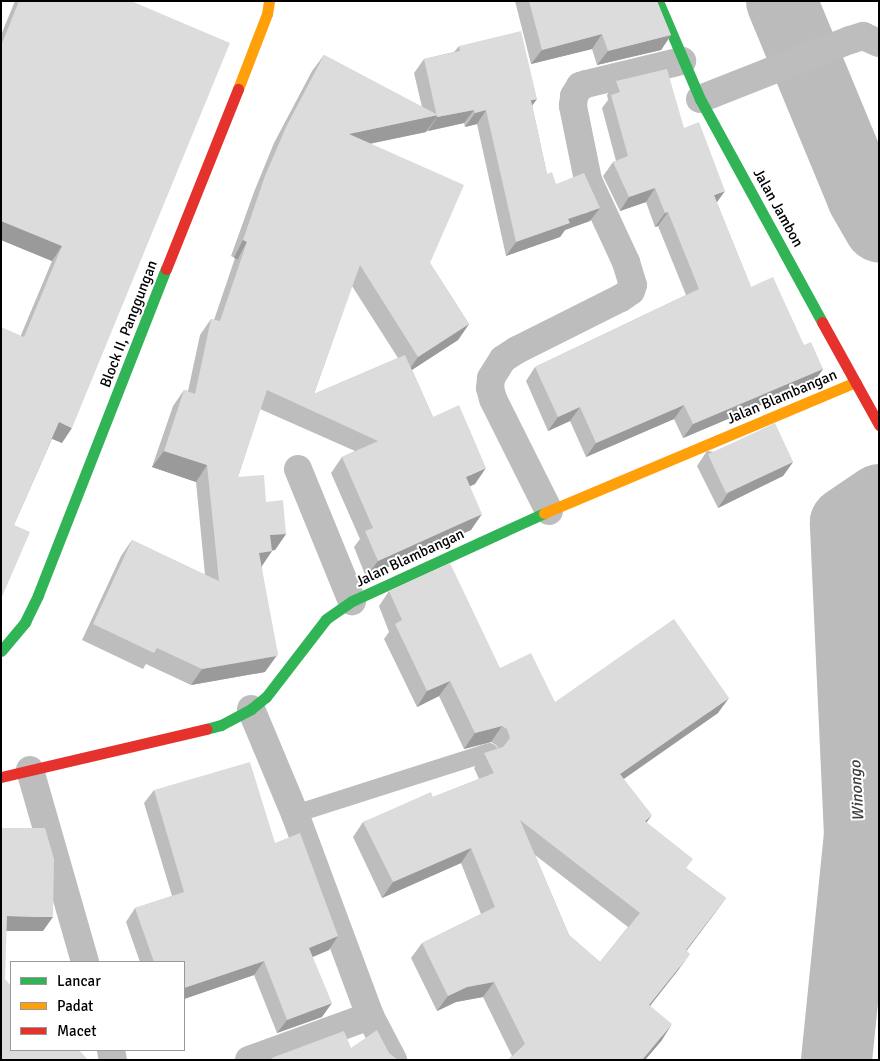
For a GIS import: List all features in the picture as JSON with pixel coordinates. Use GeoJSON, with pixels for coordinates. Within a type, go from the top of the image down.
{"type":"FeatureCollection","features":[{"type":"Feature","properties":{"kind":"street","name":"Block II, Panggungan"},"geometry":{"type":"LineString","coordinates":[[1,651],[25,622],[38,595],[267,14],[269,1]]}},
{"type":"Feature","properties":{"kind":"street","name":"Jalan Jambon"},"geometry":{"type":"LineString","coordinates":[[658,1],[682,61],[700,98],[879,425]]}},
{"type":"Feature","properties":{"kind":"street"},"geometry":{"type":"LineString","coordinates":[[700,98],[766,71],[863,36],[879,43]]}},
{"type":"Feature","properties":{"kind":"street"},"geometry":{"type":"LineString","coordinates":[[549,511],[493,399],[490,388],[492,378],[503,360],[517,350],[622,298],[631,291],[632,285],[626,262],[588,180],[573,106],[574,96],[580,86],[586,84],[682,61]]}},
{"type":"Feature","properties":{"kind":"street","name":"Jalan Blambangan"},"geometry":{"type":"LineString","coordinates":[[1,777],[221,725],[251,709],[279,681],[326,619],[352,601],[549,511],[856,382]]}},
{"type":"Feature","properties":{"kind":"street"},"geometry":{"type":"LineString","coordinates":[[298,469],[352,601]]}},
{"type":"Feature","properties":{"kind":"street"},"geometry":{"type":"LineString","coordinates":[[251,709],[295,814],[370,1016],[393,1060]]}},
{"type":"Feature","properties":{"kind":"street"},"geometry":{"type":"LineString","coordinates":[[30,770],[85,961]]}},
{"type":"Feature","properties":{"kind":"street"},"geometry":{"type":"LineString","coordinates":[[248,1060],[370,1016]]}},
{"type":"Feature","properties":{"kind":"lane"},"geometry":{"type":"LineString","coordinates":[[295,814],[489,752]]}},
{"type":"Feature","properties":{"kind":"building"},"geometry":{"type":"Polygon","coordinates":[[[19,1],[131,1],[230,43],[72,428],[59,422],[14,525],[30,532],[1,599],[1,327],[24,337],[62,246],[1,221],[1,46],[19,1]]]}},
{"type":"Feature","properties":{"kind":"building"},"geometry":{"type":"Polygon","coordinates":[[[529,1],[657,1],[671,35],[608,51],[602,34],[542,50],[529,1]]]}},
{"type":"Feature","properties":{"kind":"building"},"geometry":{"type":"Polygon","coordinates":[[[521,31],[537,99],[531,100],[547,174],[552,172],[556,184],[584,173],[600,208],[568,219],[570,223],[516,242],[486,110],[475,113],[474,110],[437,117],[424,59],[460,51],[459,46],[521,31]]]}},
{"type":"Feature","properties":{"kind":"building"},"geometry":{"type":"Polygon","coordinates":[[[324,55],[438,115],[349,134],[464,185],[430,263],[469,324],[418,357],[360,265],[314,394],[405,355],[433,417],[459,405],[486,468],[466,477],[482,514],[378,561],[365,531],[373,528],[342,457],[378,441],[267,390],[238,477],[264,475],[266,502],[283,500],[286,534],[270,535],[272,551],[259,553],[278,654],[277,656],[202,669],[157,648],[154,653],[93,624],[132,540],[219,581],[207,465],[164,451],[184,390],[195,394],[211,319],[220,321],[247,242],[243,240],[265,176],[286,127],[324,55]]]}},
{"type":"Feature","properties":{"kind":"building"},"geometry":{"type":"Polygon","coordinates":[[[667,69],[684,128],[699,122],[725,191],[714,195],[751,287],[773,277],[804,345],[811,342],[823,369],[693,424],[684,405],[596,443],[580,407],[558,417],[535,367],[699,289],[668,212],[665,213],[655,188],[629,197],[613,162],[628,156],[611,95],[620,92],[616,81],[667,69]]]}},
{"type":"Feature","properties":{"kind":"building"},"geometry":{"type":"Polygon","coordinates":[[[775,423],[793,462],[726,493],[708,454],[775,423]]]}},
{"type":"Feature","properties":{"kind":"building"},"geometry":{"type":"Polygon","coordinates":[[[450,563],[500,668],[531,653],[555,702],[674,619],[729,698],[620,774],[652,815],[645,821],[693,859],[686,868],[726,898],[686,950],[690,954],[649,1005],[672,1024],[642,1060],[508,1060],[525,1044],[494,982],[467,987],[448,996],[422,943],[495,907],[471,848],[393,882],[363,822],[431,792],[433,797],[494,773],[484,753],[503,747],[510,738],[507,729],[502,726],[475,733],[450,681],[427,691],[395,624],[402,620],[389,591],[450,563]],[[520,820],[569,935],[600,962],[640,913],[520,820]]]}},
{"type":"Feature","properties":{"kind":"building"},"geometry":{"type":"Polygon","coordinates":[[[250,762],[275,843],[300,833],[338,936],[309,948],[332,1003],[287,1020],[264,961],[185,988],[185,961],[154,961],[135,908],[184,892],[154,790],[250,762]]]}},
{"type":"Feature","properties":{"kind":"building"},"geometry":{"type":"Polygon","coordinates":[[[1,828],[45,828],[54,859],[53,917],[7,916],[5,979],[10,985],[10,1051],[80,1051],[88,1060],[1,1060],[1,828]]]}},
{"type":"Feature","properties":{"kind":"building"},"geometry":{"type":"Polygon","coordinates":[[[377,1030],[389,1053],[398,1060],[269,1060],[344,1031],[351,1048],[377,1030]]]}},
{"type":"Feature","properties":{"kind":"waterway"},"geometry":{"type":"LineString","coordinates":[[781,1],[862,197],[879,227]]}},
{"type":"Feature","properties":{"kind":"waterway","name":"Winongo"},"geometry":{"type":"LineString","coordinates":[[836,1060],[859,835],[845,522],[879,499]]}},
{"type":"Feature","properties":{"kind":"traffic: fast"},"geometry":{"type":"LineString","coordinates":[[658,1],[700,99],[822,322]]}},
{"type":"Feature","properties":{"kind":"traffic: fast"},"geometry":{"type":"LineString","coordinates":[[1,651],[25,622],[38,595],[166,269]]}},
{"type":"Feature","properties":{"kind":"traffic: fast"},"geometry":{"type":"LineString","coordinates":[[206,729],[221,725],[251,709],[266,697],[326,619],[352,601],[544,513]]}},
{"type":"Feature","properties":{"kind":"traffic: slow"},"geometry":{"type":"LineString","coordinates":[[238,89],[267,14],[269,1]]}},
{"type":"Feature","properties":{"kind":"traffic: slow"},"geometry":{"type":"LineString","coordinates":[[544,513],[856,382]]}},
{"type":"Feature","properties":{"kind":"traffic: jam"},"geometry":{"type":"LineString","coordinates":[[166,269],[238,89]]}},
{"type":"Feature","properties":{"kind":"traffic: jam"},"geometry":{"type":"LineString","coordinates":[[822,322],[879,425]]}},
{"type":"Feature","properties":{"kind":"traffic: jam"},"geometry":{"type":"LineString","coordinates":[[1,777],[206,729]]}}]}
